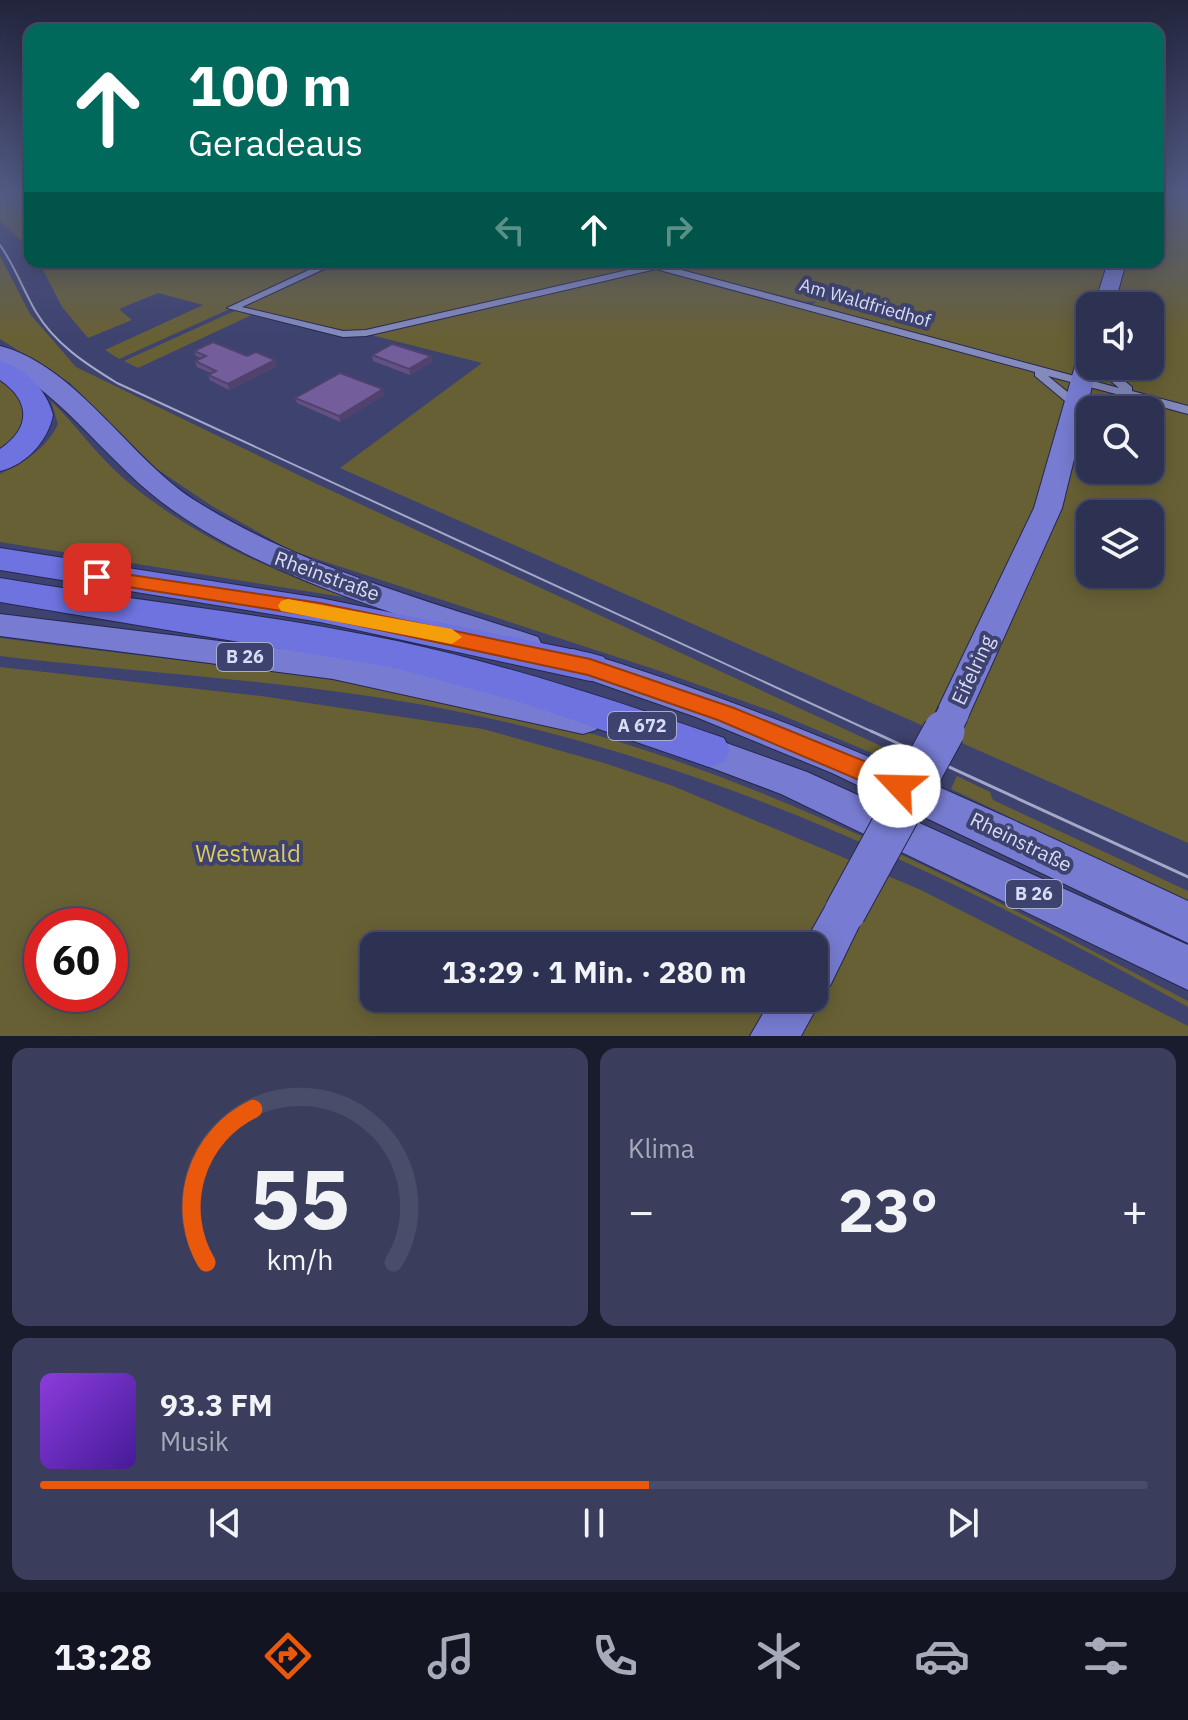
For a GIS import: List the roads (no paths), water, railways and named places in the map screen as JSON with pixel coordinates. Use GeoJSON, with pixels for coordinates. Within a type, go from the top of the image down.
{"type":"FeatureCollection","features":[{"type":"Feature","properties":{"kind":"highway"},"geometry":{"type":"LineString","coordinates":[[0,369],[30,389],[37,399],[39,413],[38,427],[29,441],[0,462]]}},
{"type":"Feature","properties":{"kind":"highway"},"geometry":{"type":"LineString","coordinates":[[0,559],[335,613],[590,667]]}},
{"type":"Feature","properties":{"kind":"highway","name":"A 672"},"geometry":{"type":"LineString","coordinates":[[0,590],[283,634],[426,661],[574,701],[709,750]]}},
{"type":"Feature","properties":{"kind":"main road"},"geometry":{"type":"LineString","coordinates":[[1108,292],[1115,268]]}},
{"type":"Feature","properties":{"kind":"main road","name":"Rheinstraße"},"geometry":{"type":"LineString","coordinates":[[0,353],[57,388],[139,473],[228,534],[276,558],[726,714],[843,761],[985,824],[1188,923]]}},
{"type":"Feature","properties":{"kind":"main road","name":"Eifelring"},"geometry":{"type":"LineString","coordinates":[[828,944],[953,714],[1048,508],[1083,380]]}},
{"type":"Feature","properties":{"kind":"main road","name":"Rheinstraße"},"geometry":{"type":"LineString","coordinates":[[0,625],[333,667],[489,697],[709,750],[932,845],[1188,968]]}},
{"type":"Feature","properties":{"kind":"street"},"geometry":{"type":"LineString","coordinates":[[321,268],[232,308],[343,334],[366,333],[648,268]]}},
{"type":"Feature","properties":{"kind":"street","name":"Am Waldfriedhof"},"geometry":{"type":"LineString","coordinates":[[664,268],[1032,369],[1076,373]]}},
{"type":"Feature","properties":{"kind":"street","name":"Am Waldfriedhof"},"geometry":{"type":"LineString","coordinates":[[1032,369],[1076,373]]}},
{"type":"Feature","properties":{"kind":"street"},"geometry":{"type":"LineString","coordinates":[[1091,380],[1109,396]]}},
{"type":"Feature","properties":{"kind":"street"},"geometry":{"type":"LineString","coordinates":[[1100,380],[1140,396]]}},
{"type":"Feature","properties":{"kind":"street"},"geometry":{"type":"LineString","coordinates":[[1102,380],[1142,396]]}},
{"type":"Feature","properties":{"kind":"street"},"geometry":{"type":"LineString","coordinates":[[1164,404],[1188,410]]}},
{"type":"Feature","properties":{"kind":"tram line"},"geometry":{"type":"LineString","coordinates":[[0,245],[36,312],[52,334],[83,361],[117,383],[875,733]]}},
{"type":"Feature","properties":{"kind":"tram line"},"geometry":{"type":"LineString","coordinates":[[871,731],[1188,877]]}},
{"type":"Feature","properties":{"kind":"park label","name":"Westwald"},"geometry":{"type":"Point","coordinates":[248,854]}}]}
